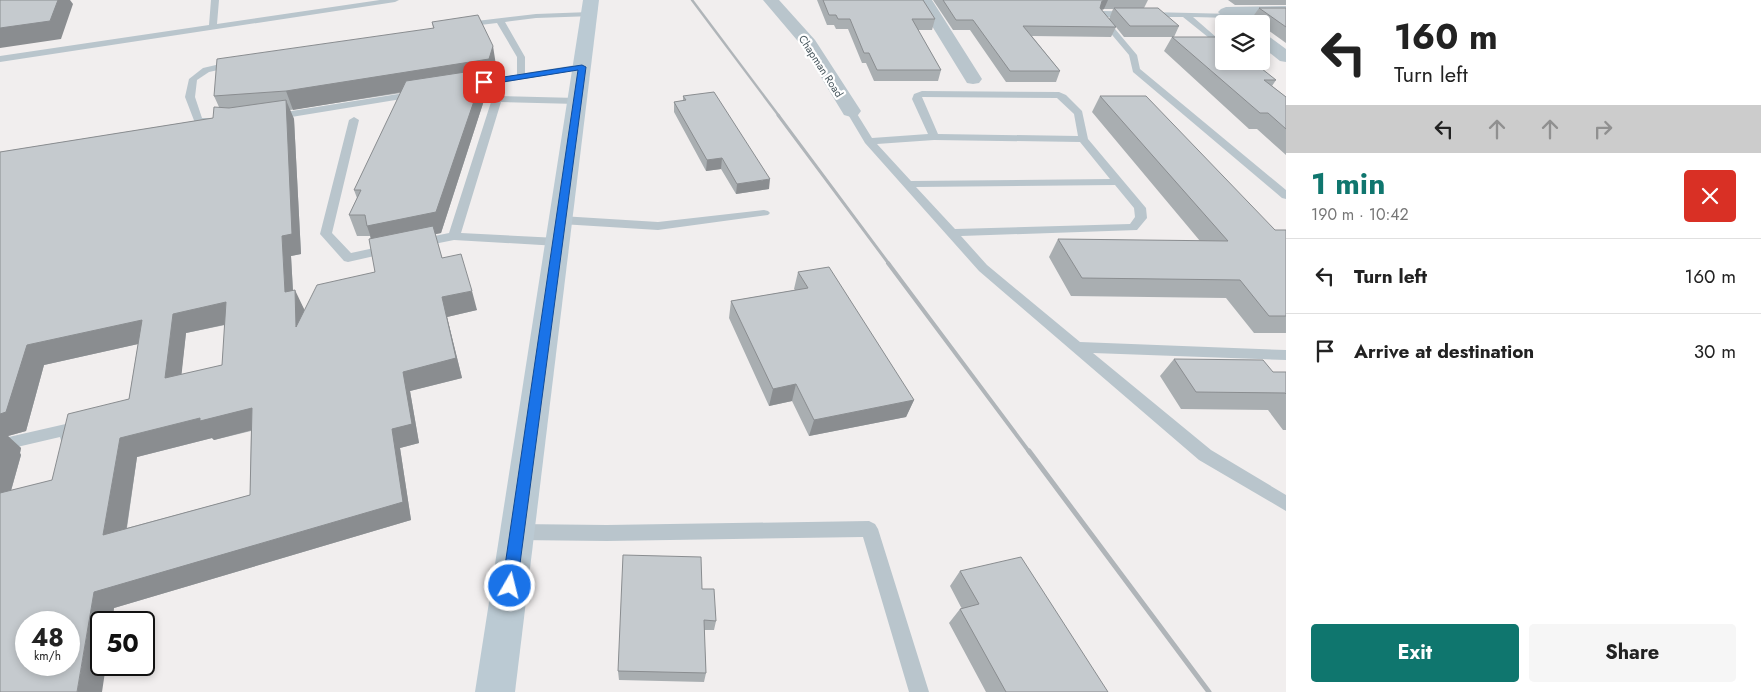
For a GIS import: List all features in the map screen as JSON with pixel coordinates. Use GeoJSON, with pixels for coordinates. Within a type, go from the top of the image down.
{"type":"FeatureCollection","features":[{"type":"Feature","properties":{"kind":"main road"},"geometry":{"type":"LineString","coordinates":[[495,692],[590,7]]}},
{"type":"Feature","properties":{"kind":"street","name":"Chapman Road"},"geometry":{"type":"LineString","coordinates":[[771,0],[809,44],[851,111]]}},
{"type":"Feature","properties":{"kind":"street"},"geometry":{"type":"LineString","coordinates":[[924,0],[973,79]]}},
{"type":"Feature","properties":{"kind":"street"},"geometry":{"type":"LineString","coordinates":[[1209,0],[1230,15]]}},
{"type":"Feature","properties":{"kind":"street"},"geometry":{"type":"LineString","coordinates":[[1256,15],[1286,11]]}},
{"type":"Feature","properties":{"kind":"street"},"geometry":{"type":"LineString","coordinates":[[1270,19],[1286,19]]}},
{"type":"Feature","properties":{"kind":"street"},"geometry":{"type":"LineString","coordinates":[[1270,45],[1286,57]]}},
{"type":"Feature","properties":{"kind":"lane"},"geometry":{"type":"LineString","coordinates":[[213,27],[215,0]]}},
{"type":"Feature","properties":{"kind":"lane"},"geometry":{"type":"LineString","coordinates":[[0,58],[395,0]]}},
{"type":"Feature","properties":{"kind":"lane"},"geometry":{"type":"LineString","coordinates":[[453,27],[590,7]]}},
{"type":"Feature","properties":{"kind":"lane"},"geometry":{"type":"LineString","coordinates":[[1215,16],[1184,14],[1101,15],[1101,18],[1132,55],[1136,70],[1286,196]]}},
{"type":"Feature","properties":{"kind":"lane"},"geometry":{"type":"LineString","coordinates":[[1184,14],[1215,40]]}},
{"type":"Feature","properties":{"kind":"lane"},"geometry":{"type":"LineString","coordinates":[[500,21],[521,57],[521,77]]}},
{"type":"Feature","properties":{"kind":"lane"},"geometry":{"type":"LineString","coordinates":[[228,121],[198,121],[190,97],[193,79],[206,70],[240,62]]}},
{"type":"Feature","properties":{"kind":"lane"},"geometry":{"type":"LineString","coordinates":[[464,86],[582,67]]}},
{"type":"Feature","properties":{"kind":"lane"},"geometry":{"type":"LineString","coordinates":[[265,118],[426,92]]}},
{"type":"Feature","properties":{"kind":"lane"},"geometry":{"type":"LineString","coordinates":[[934,137],[917,99],[922,94],[1059,95],[1079,113],[1083,139],[1140,208],[1141,218],[1133,227],[951,233]]}},
{"type":"Feature","properties":{"kind":"lane"},"geometry":{"type":"LineString","coordinates":[[454,236],[497,99],[577,101]]}},
{"type":"Feature","properties":{"kind":"lane"},"geometry":{"type":"LineString","coordinates":[[851,111],[869,141],[983,268],[1205,455],[1286,504]]}},
{"type":"Feature","properties":{"kind":"lane"},"geometry":{"type":"LineString","coordinates":[[354,120],[326,234],[348,258],[454,236],[658,226],[764,213]]}},
{"type":"Feature","properties":{"kind":"lane"},"geometry":{"type":"LineString","coordinates":[[869,141],[934,137],[1083,139]]}},
{"type":"Feature","properties":{"kind":"lane"},"geometry":{"type":"LineString","coordinates":[[908,184],[1118,182]]}},
{"type":"Feature","properties":{"kind":"lane"},"geometry":{"type":"LineString","coordinates":[[1076,347],[1286,355]]}},
{"type":"Feature","properties":{"kind":"lane"},"geometry":{"type":"LineString","coordinates":[[0,445],[70,429],[62,456]]}},
{"type":"Feature","properties":{"kind":"lane"},"geometry":{"type":"LineString","coordinates":[[517,532],[607,533],[869,530],[919,692]]}},
{"type":"Feature","properties":{"kind":"building"},"geometry":{"type":"Polygon","coordinates":[[[0,0],[58,0],[50,21],[0,28],[0,0]]]}},
{"type":"Feature","properties":{"kind":"building"},"geometry":{"type":"Polygon","coordinates":[[[823,0],[923,0],[935,19],[912,19],[941,70],[877,70],[869,53],[864,53],[850,19],[838,19],[836,15],[829,15],[823,0]]]}},
{"type":"Feature","properties":{"kind":"building"},"geometry":{"type":"Polygon","coordinates":[[[943,0],[1106,0],[1102,1],[1100,8],[1116,27],[1023,26],[1060,71],[1010,71],[973,20],[956,20],[943,0]]]}},
{"type":"Feature","properties":{"kind":"building"},"geometry":{"type":"Polygon","coordinates":[[[1114,8],[1158,8],[1179,26],[1130,26],[1114,8]]]}},
{"type":"Feature","properties":{"kind":"building"},"geometry":{"type":"Polygon","coordinates":[[[1259,8],[1286,8],[1286,27],[1270,15],[1259,8]]]}},
{"type":"Feature","properties":{"kind":"building"},"geometry":{"type":"Polygon","coordinates":[[[478,15],[493,46],[489,59],[286,91],[214,96],[217,59],[434,28],[432,22],[478,15]]]}},
{"type":"Feature","properties":{"kind":"building"},"geometry":{"type":"Polygon","coordinates":[[[1172,37],[1215,37],[1215,70],[1263,70],[1276,80],[1264,80],[1286,97],[1286,129],[1268,113],[1260,113],[1172,37]]]}},
{"type":"Feature","properties":{"kind":"building"},"geometry":{"type":"Polygon","coordinates":[[[485,69],[436,212],[367,226],[365,215],[349,215],[361,190],[354,190],[406,81],[485,69]]]}},
{"type":"Feature","properties":{"kind":"building"},"geometry":{"type":"Polygon","coordinates":[[[714,92],[770,179],[737,184],[722,158],[707,160],[674,102],[686,100],[683,96],[714,92]]]}},
{"type":"Feature","properties":{"kind":"building"},"geometry":{"type":"Polygon","coordinates":[[[1100,96],[1146,96],[1275,230],[1286,230],[1286,316],[1269,316],[1240,280],[1082,278],[1058,239],[1228,241],[1100,96]]]}},
{"type":"Feature","properties":{"kind":"building"},"geometry":{"type":"Polygon","coordinates":[[[286,100],[292,234],[282,236],[285,292],[295,290],[296,327],[317,285],[375,272],[369,239],[433,226],[442,258],[461,254],[472,291],[442,297],[456,358],[403,372],[412,424],[392,429],[403,502],[94,592],[80,674],[80,611],[15,611],[15,676],[80,676],[77,692],[0,692],[0,493],[52,480],[68,414],[129,399],[142,320],[27,345],[6,412],[0,414],[0,152],[213,118],[214,107],[229,108],[286,100]],[[226,302],[173,314],[165,378],[222,365],[226,302]],[[252,408],[200,421],[200,418],[120,438],[103,535],[250,495],[252,408]]]}},
{"type":"Feature","properties":{"kind":"building"},"geometry":{"type":"Polygon","coordinates":[[[829,267],[914,400],[814,420],[796,384],[773,389],[731,301],[808,288],[798,272],[829,267]]]}},
{"type":"Feature","properties":{"kind":"building"},"geometry":{"type":"Polygon","coordinates":[[[1174,359],[1263,360],[1273,372],[1286,372],[1286,394],[1196,392],[1174,359]]]}},
{"type":"Feature","properties":{"kind":"building"},"geometry":{"type":"Polygon","coordinates":[[[623,555],[701,557],[702,589],[714,589],[716,621],[704,620],[706,673],[618,671],[623,555]]]}},
{"type":"Feature","properties":{"kind":"building"},"geometry":{"type":"Polygon","coordinates":[[[1021,557],[1108,692],[1006,692],[960,609],[979,604],[960,571],[1021,557]]]}},
{"type":"Feature","properties":{"kind":"railway"},"geometry":{"type":"LineString","coordinates":[[692,0],[779,116]]}},
{"type":"Feature","properties":{"kind":"railway"},"geometry":{"type":"LineString","coordinates":[[778,115],[889,264]]}},
{"type":"Feature","properties":{"kind":"railway"},"geometry":{"type":"LineString","coordinates":[[888,263],[1030,453]]}},
{"type":"Feature","properties":{"kind":"railway"},"geometry":{"type":"LineString","coordinates":[[1029,451],[1209,692]]}},
{"type":"Feature","properties":{"kind":"route"},"geometry":{"type":"LineString","coordinates":[[484,82],[582,67],[510,586]]}}]}
